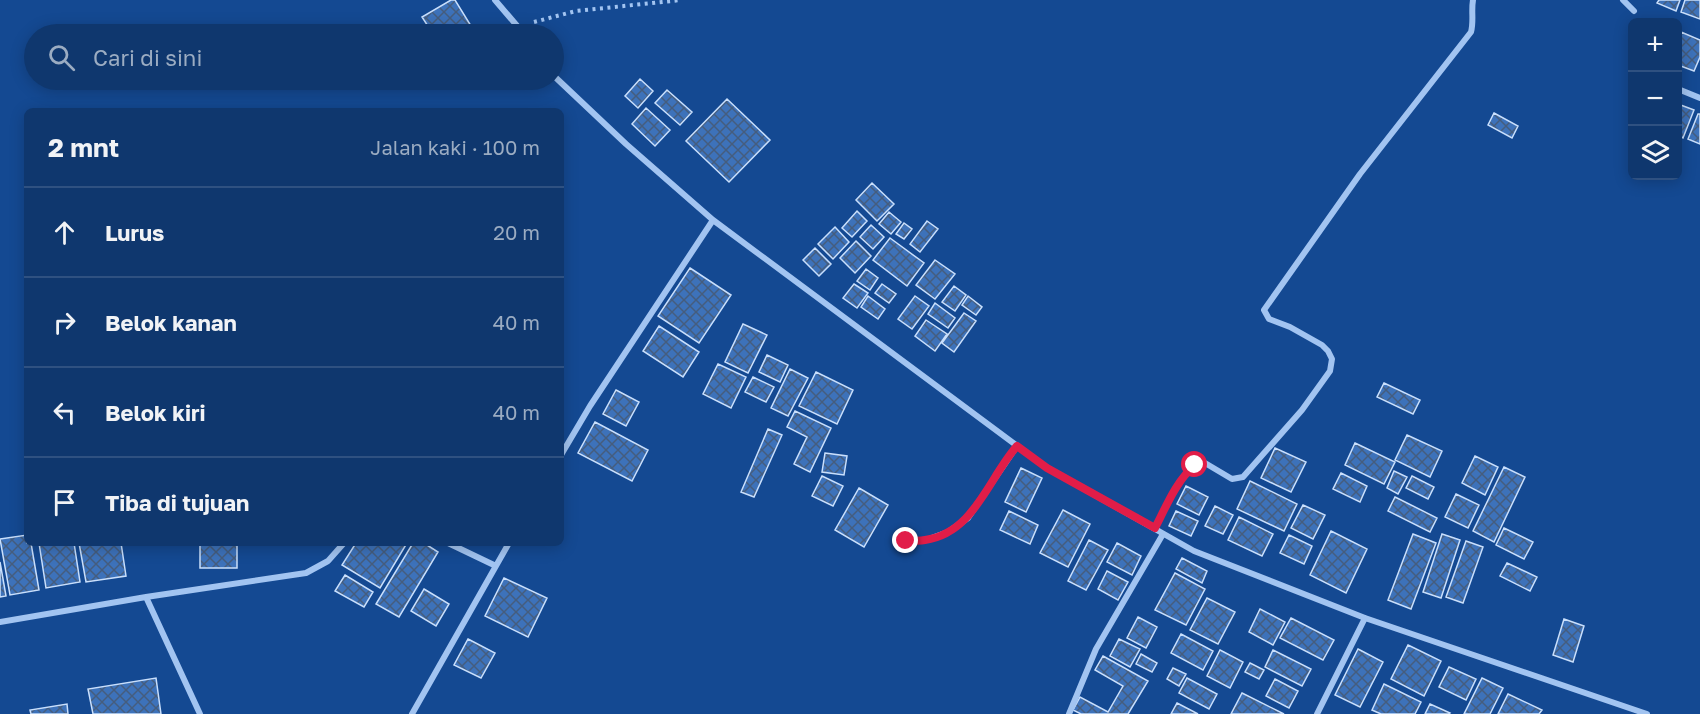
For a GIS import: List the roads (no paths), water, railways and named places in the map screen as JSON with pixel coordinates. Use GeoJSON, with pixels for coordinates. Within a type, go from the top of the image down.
{"type":"FeatureCollection","features":[{"type":"Feature","properties":{"kind":"street"},"geometry":{"type":"LineString","coordinates":[[495,0],[516,24]]}},
{"type":"Feature","properties":{"kind":"street"},"geometry":{"type":"LineString","coordinates":[[1155,528],[1188,470],[1200,463],[1232,478],[1243,477],[1290,425],[1330,371],[1332,359],[1322,345],[1290,327],[1269,319],[1264,310],[1360,174],[1471,32],[1473,0]]}},
{"type":"Feature","properties":{"kind":"street"},"geometry":{"type":"LineString","coordinates":[[1623,0],[1634,11]]}},
{"type":"Feature","properties":{"kind":"street"},"geometry":{"type":"LineString","coordinates":[[564,85],[626,144],[713,220],[1047,468],[1194,551],[1365,618],[1647,714]]}},
{"type":"Feature","properties":{"kind":"street"},"geometry":{"type":"LineString","coordinates":[[1682,91],[1700,98]]}},
{"type":"Feature","properties":{"kind":"street"},"geometry":{"type":"LineString","coordinates":[[564,450],[590,406],[713,220]]}},
{"type":"Feature","properties":{"kind":"street"},"geometry":{"type":"LineString","coordinates":[[895,540],[926,540],[948,532],[968,518],[1017,446]]}},
{"type":"Feature","properties":{"kind":"street"},"geometry":{"type":"LineString","coordinates":[[1069,714],[1096,649],[1163,534]]}},
{"type":"Feature","properties":{"kind":"street"},"geometry":{"type":"LineString","coordinates":[[0,622],[306,573],[328,561],[341,546]]}},
{"type":"Feature","properties":{"kind":"street"},"geometry":{"type":"LineString","coordinates":[[454,546],[496,566]]}},
{"type":"Feature","properties":{"kind":"street"},"geometry":{"type":"LineString","coordinates":[[412,714],[507,546]]}},
{"type":"Feature","properties":{"kind":"street"},"geometry":{"type":"LineString","coordinates":[[146,597],[200,714]]}},
{"type":"Feature","properties":{"kind":"street"},"geometry":{"type":"LineString","coordinates":[[1317,714],[1365,618]]}}]}
